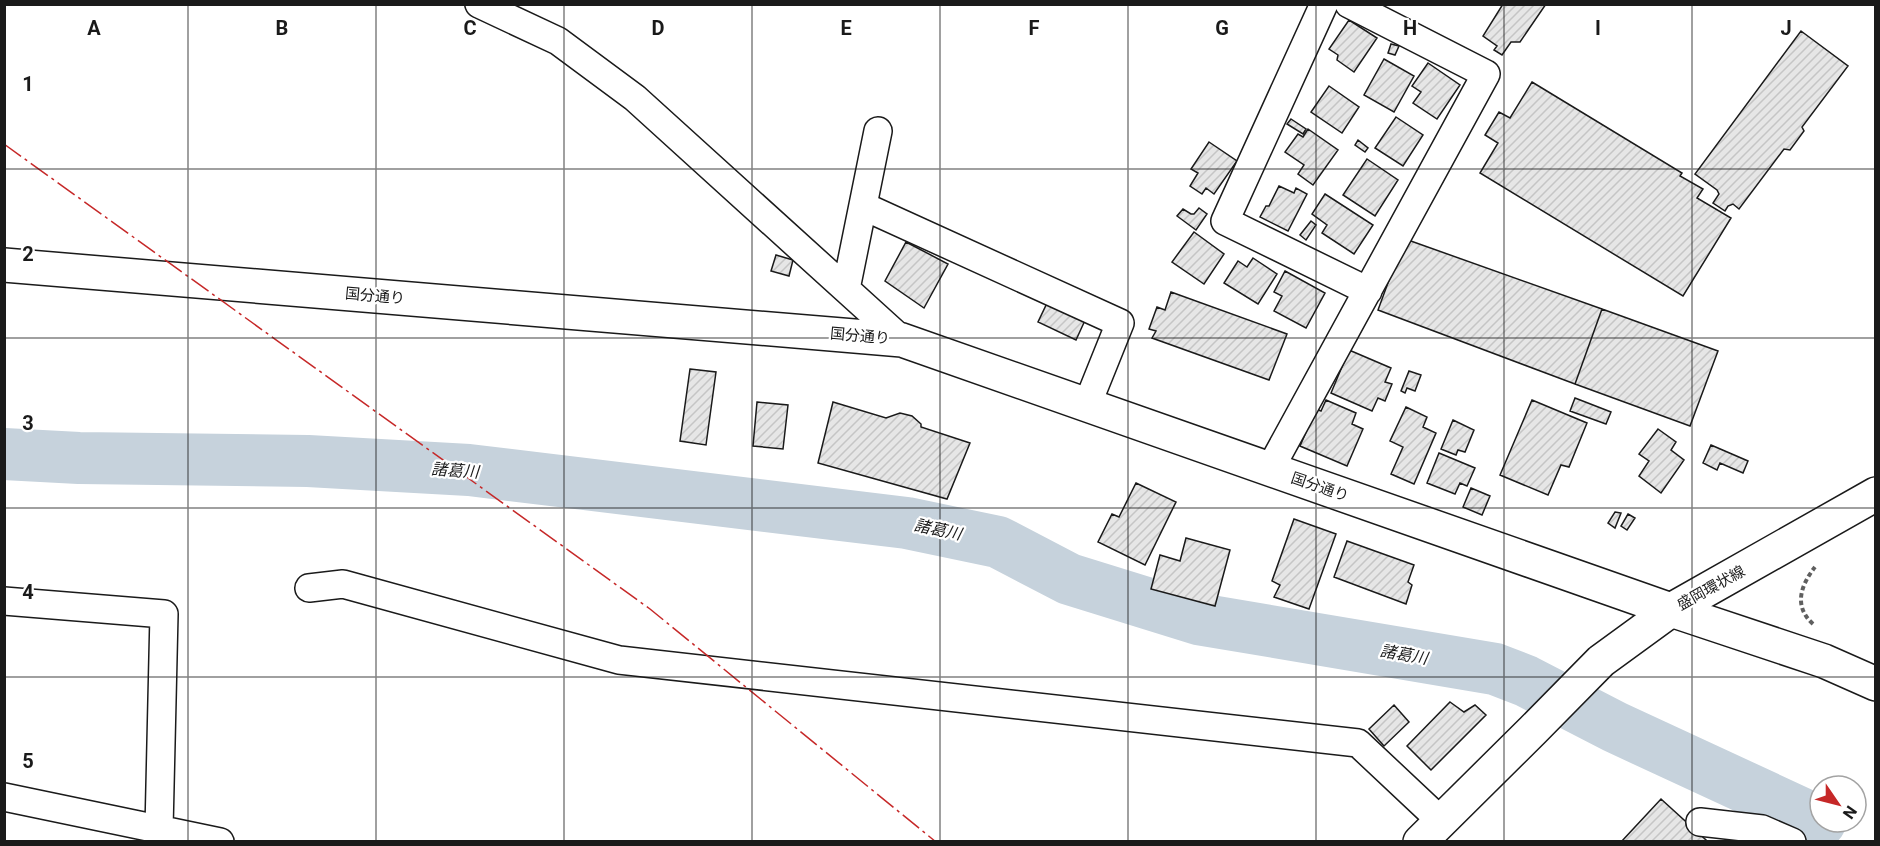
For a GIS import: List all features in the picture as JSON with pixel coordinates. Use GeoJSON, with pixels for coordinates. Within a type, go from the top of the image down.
{"type":"FeatureCollection","features":[{"type":"Feature","properties":{"kind":"street"},"geometry":{"type":"LineString","coordinates":[[479,4],[558,41],[635,98],[902,340]]}},
{"type":"Feature","properties":{"kind":"street"},"geometry":{"type":"LineString","coordinates":[[1324,4],[1225,221],[1368,291]]}},
{"type":"Feature","properties":{"kind":"street"},"geometry":{"type":"LineString","coordinates":[[1270,469],[1486,74],[1348,4]]}},
{"type":"Feature","properties":{"kind":"street"},"geometry":{"type":"LineString","coordinates":[[846,289],[878,131]]}},
{"type":"Feature","properties":{"kind":"street"},"geometry":{"type":"LineString","coordinates":[[863,206],[1120,323],[1087,405]]}},
{"type":"Feature","properties":{"kind":"street","name":"国分通り"},"geometry":{"type":"LineString","coordinates":[[4,265],[902,340],[1671,610]]}},
{"type":"Feature","properties":{"kind":"street","name":"盛岡環状線"},"geometry":{"type":"LineString","coordinates":[[1671,610],[1875,494]]}},
{"type":"Feature","properties":{"kind":"street"},"geometry":{"type":"LineString","coordinates":[[309,588],[343,584],[619,660],[1358,743],[1430,831],[1601,661],[1671,610]]}},
{"type":"Feature","properties":{"kind":"street"},"geometry":{"type":"LineString","coordinates":[[4,601],[164,614],[159,829]]}},
{"type":"Feature","properties":{"kind":"street","name":"盛岡環状線"},"geometry":{"type":"LineString","coordinates":[[1671,610],[1824,662],[1875,684]]}},
{"type":"Feature","properties":{"kind":"street"},"geometry":{"type":"LineString","coordinates":[[4,797],[220,842]]}},
{"type":"Feature","properties":{"kind":"street"},"geometry":{"type":"LineString","coordinates":[[1700,822],[1762,829],[1792,842]]}},
{"type":"Feature","properties":{"kind":"path"},"geometry":{"type":"LineString","coordinates":[[1814,625],[1808,619],[1800,598],[1805,580],[1816,565]]}},
{"type":"Feature","properties":{"kind":"building"},"geometry":{"type":"Polygon","coordinates":[[[1503,4],[1546,4],[1520,42],[1511,42],[1502,55],[1494,50],[1497,46],[1483,36],[1503,4]]]}},
{"type":"Feature","properties":{"kind":"building"},"geometry":{"type":"Polygon","coordinates":[[[1349,20],[1377,38],[1354,72],[1337,60],[1338,55],[1329,49],[1349,20]]]}},
{"type":"Feature","properties":{"kind":"building"},"geometry":{"type":"Polygon","coordinates":[[[1801,31],[1848,66],[1802,127],[1804,131],[1790,150],[1784,149],[1739,209],[1733,204],[1725,211],[1713,203],[1719,194],[1717,190],[1695,174],[1801,31]]]}},
{"type":"Feature","properties":{"kind":"building"},"geometry":{"type":"Polygon","coordinates":[[[1391,44],[1399,46],[1395,55],[1388,53],[1391,44]]]}},
{"type":"Feature","properties":{"kind":"building"},"geometry":{"type":"Polygon","coordinates":[[[1384,59],[1414,76],[1394,112],[1364,95],[1384,59]]]}},
{"type":"Feature","properties":{"kind":"building"},"geometry":{"type":"Polygon","coordinates":[[[1428,63],[1460,85],[1437,119],[1413,103],[1421,92],[1412,86],[1428,63]]]}},
{"type":"Feature","properties":{"kind":"building"},"geometry":{"type":"Polygon","coordinates":[[[1532,82],[1682,173],[1680,176],[1703,189],[1697,198],[1731,218],[1683,296],[1480,173],[1498,143],[1485,135],[1499,112],[1510,118],[1532,82]]]}},
{"type":"Feature","properties":{"kind":"building"},"geometry":{"type":"Polygon","coordinates":[[[1329,86],[1359,107],[1342,133],[1311,112],[1329,86]]]}},
{"type":"Feature","properties":{"kind":"building"},"geometry":{"type":"Polygon","coordinates":[[[1396,117],[1423,135],[1403,166],[1375,148],[1396,117]]]}},
{"type":"Feature","properties":{"kind":"building"},"geometry":{"type":"Polygon","coordinates":[[[1291,119],[1306,129],[1303,134],[1287,124],[1291,119]]]}},
{"type":"Feature","properties":{"kind":"building"},"geometry":{"type":"Polygon","coordinates":[[[1308,129],[1338,150],[1313,185],[1298,174],[1304,165],[1285,152],[1298,134],[1303,137],[1308,129]]]}},
{"type":"Feature","properties":{"kind":"building"},"geometry":{"type":"Polygon","coordinates":[[[1358,140],[1368,148],[1365,152],[1355,145],[1358,140]]]}},
{"type":"Feature","properties":{"kind":"building"},"geometry":{"type":"Polygon","coordinates":[[[1209,142],[1237,161],[1214,194],[1206,188],[1202,194],[1190,186],[1198,173],[1191,169],[1209,142]]]}},
{"type":"Feature","properties":{"kind":"building"},"geometry":{"type":"Polygon","coordinates":[[[1367,159],[1398,180],[1375,216],[1343,195],[1367,159]]]}},
{"type":"Feature","properties":{"kind":"building"},"geometry":{"type":"Polygon","coordinates":[[[1279,186],[1294,193],[1296,188],[1307,194],[1288,231],[1260,217],[1266,206],[1269,206],[1279,186]]]}},
{"type":"Feature","properties":{"kind":"building"},"geometry":{"type":"Polygon","coordinates":[[[1325,194],[1373,225],[1354,254],[1322,233],[1327,225],[1312,214],[1325,194]]]}},
{"type":"Feature","properties":{"kind":"building"},"geometry":{"type":"Polygon","coordinates":[[[1199,208],[1207,214],[1196,230],[1177,216],[1183,209],[1194,214],[1199,208]]]}},
{"type":"Feature","properties":{"kind":"building"},"geometry":{"type":"Polygon","coordinates":[[[1311,221],[1316,225],[1306,240],[1300,235],[1311,221]]]}},
{"type":"Feature","properties":{"kind":"building"},"geometry":{"type":"Polygon","coordinates":[[[1194,232],[1224,254],[1204,284],[1172,262],[1194,232]]]}},
{"type":"Feature","properties":{"kind":"building"},"geometry":{"type":"Polygon","coordinates":[[[1408,240],[1602,309],[1575,384],[1378,310],[1408,240]]]}},
{"type":"Feature","properties":{"kind":"building"},"geometry":{"type":"Polygon","coordinates":[[[906,242],[948,264],[924,308],[885,281],[906,242]]]}},
{"type":"Feature","properties":{"kind":"building"},"geometry":{"type":"Polygon","coordinates":[[[776,255],[793,260],[789,276],[771,271],[776,255]]]}},
{"type":"Feature","properties":{"kind":"building"},"geometry":{"type":"Polygon","coordinates":[[[1253,258],[1277,274],[1258,304],[1224,283],[1238,261],[1247,267],[1253,258]]]}},
{"type":"Feature","properties":{"kind":"building"},"geometry":{"type":"Polygon","coordinates":[[[1285,271],[1325,293],[1306,328],[1274,311],[1282,296],[1274,292],[1285,271]]]}},
{"type":"Feature","properties":{"kind":"building"},"geometry":{"type":"Polygon","coordinates":[[[1171,292],[1287,334],[1269,380],[1152,338],[1156,331],[1149,329],[1157,307],[1165,310],[1171,292]]]}},
{"type":"Feature","properties":{"kind":"building"},"geometry":{"type":"Polygon","coordinates":[[[1049,299],[1087,316],[1076,340],[1038,322],[1049,299]]]}},
{"type":"Feature","properties":{"kind":"building"},"geometry":{"type":"Polygon","coordinates":[[[1602,309],[1718,351],[1690,426],[1575,384],[1602,309]]]}},
{"type":"Feature","properties":{"kind":"building"},"geometry":{"type":"Polygon","coordinates":[[[1349,350],[1391,368],[1385,382],[1392,384],[1385,401],[1378,398],[1372,411],[1331,393],[1349,350]]]}},
{"type":"Feature","properties":{"kind":"building"},"geometry":{"type":"Polygon","coordinates":[[[690,369],[716,372],[706,445],[680,441],[690,369]]]}},
{"type":"Feature","properties":{"kind":"building"},"geometry":{"type":"Polygon","coordinates":[[[1409,371],[1421,375],[1415,391],[1407,388],[1405,393],[1401,391],[1409,371]]]}},
{"type":"Feature","properties":{"kind":"building"},"geometry":{"type":"Polygon","coordinates":[[[1575,398],[1611,412],[1606,424],[1570,411],[1575,398]]]}},
{"type":"Feature","properties":{"kind":"building"},"geometry":{"type":"Polygon","coordinates":[[[1326,400],[1356,413],[1352,424],[1363,429],[1347,466],[1300,446],[1316,409],[1321,411],[1326,400]]]}},
{"type":"Feature","properties":{"kind":"building"},"geometry":{"type":"Polygon","coordinates":[[[1532,400],[1587,423],[1569,467],[1561,465],[1548,495],[1500,475],[1532,400]]]}},
{"type":"Feature","properties":{"kind":"building"},"geometry":{"type":"Polygon","coordinates":[[[757,402],[788,405],[783,449],[753,446],[757,402]]]}},
{"type":"Feature","properties":{"kind":"building"},"geometry":{"type":"Polygon","coordinates":[[[833,402],[886,418],[900,413],[912,416],[921,424],[921,427],[970,443],[947,499],[818,463],[833,402]]]}},
{"type":"Feature","properties":{"kind":"building"},"geometry":{"type":"Polygon","coordinates":[[[1406,407],[1427,417],[1423,427],[1436,433],[1414,484],[1391,474],[1403,447],[1390,441],[1406,407]]]}},
{"type":"Feature","properties":{"kind":"building"},"geometry":{"type":"Polygon","coordinates":[[[1453,420],[1474,430],[1465,452],[1458,450],[1456,455],[1441,449],[1453,420]]]}},
{"type":"Feature","properties":{"kind":"building"},"geometry":{"type":"Polygon","coordinates":[[[1658,429],[1676,442],[1671,450],[1684,460],[1661,493],[1639,476],[1649,461],[1639,454],[1658,429]]]}},
{"type":"Feature","properties":{"kind":"building"},"geometry":{"type":"Polygon","coordinates":[[[1711,445],[1748,461],[1743,473],[1720,463],[1717,470],[1703,463],[1711,445]]]}},
{"type":"Feature","properties":{"kind":"building"},"geometry":{"type":"Polygon","coordinates":[[[1439,453],[1475,468],[1467,486],[1460,483],[1455,494],[1427,483],[1439,453]]]}},
{"type":"Feature","properties":{"kind":"building"},"geometry":{"type":"Polygon","coordinates":[[[1136,483],[1176,502],[1145,565],[1098,542],[1112,514],[1119,517],[1136,483]]]}},
{"type":"Feature","properties":{"kind":"building"},"geometry":{"type":"Polygon","coordinates":[[[1471,488],[1490,496],[1482,515],[1463,507],[1471,488]]]}},
{"type":"Feature","properties":{"kind":"building"},"geometry":{"type":"Polygon","coordinates":[[[1615,512],[1621,513],[1615,528],[1608,523],[1615,512]]]}},
{"type":"Feature","properties":{"kind":"building"},"geometry":{"type":"Polygon","coordinates":[[[1628,514],[1635,518],[1627,530],[1621,526],[1628,514]]]}},
{"type":"Feature","properties":{"kind":"building"},"geometry":{"type":"Polygon","coordinates":[[[1294,519],[1336,534],[1309,609],[1274,597],[1280,585],[1272,581],[1294,519]]]}},
{"type":"Feature","properties":{"kind":"building"},"geometry":{"type":"Polygon","coordinates":[[[1186,538],[1230,550],[1215,606],[1151,589],[1160,555],[1180,561],[1186,538]]]}},
{"type":"Feature","properties":{"kind":"building"},"geometry":{"type":"Polygon","coordinates":[[[1347,541],[1414,565],[1408,582],[1412,585],[1406,604],[1334,577],[1347,541]]]}},
{"type":"Feature","properties":{"kind":"building"},"geometry":{"type":"Polygon","coordinates":[[[1450,702],[1464,712],[1475,705],[1486,715],[1431,770],[1407,746],[1450,702]]]}},
{"type":"Feature","properties":{"kind":"building"},"geometry":{"type":"Polygon","coordinates":[[[1394,705],[1409,722],[1384,746],[1369,729],[1394,705]]]}},
{"type":"Feature","properties":{"kind":"building"},"geometry":{"type":"Polygon","coordinates":[[[1661,799],[1706,840],[1705,842],[1621,842],[1661,799]]]}},
{"type":"Feature","properties":{"kind":"waterway","name":"諸葛川"},"geometry":{"type":"LineString","coordinates":[[4,454],[79,458],[308,461],[469,470],[907,523],[998,542],[1069,579],[1198,619],[1495,669],[1526,681],[1615,727],[1808,816]]}},
{"type":"Feature","properties":{"kind":"power"},"geometry":{"type":"LineString","coordinates":[[4,144],[650,609],[936,842]]}}]}
